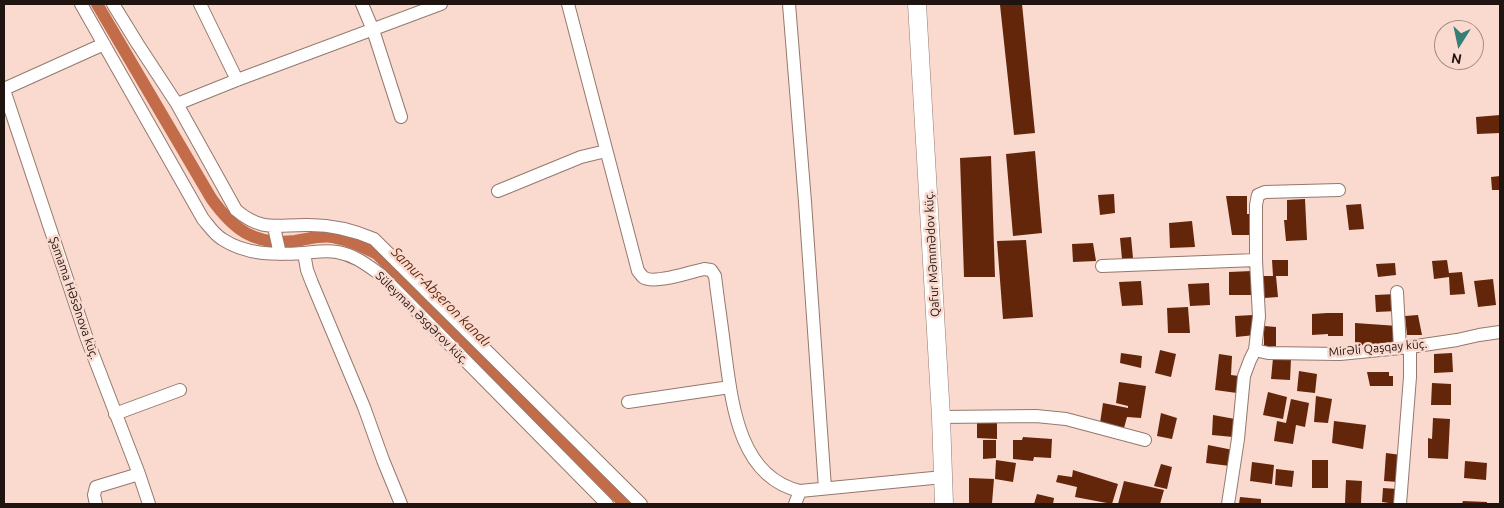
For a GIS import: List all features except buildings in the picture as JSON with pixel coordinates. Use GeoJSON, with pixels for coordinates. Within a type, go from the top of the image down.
{"type":"FeatureCollection","features":[{"type":"Feature","properties":{"kind":"street","name":"Süleyman Əsgərov küç."},"geometry":{"type":"LineString","coordinates":[[81,4],[203,220],[221,238],[241,248],[262,253],[304,253],[325,250],[348,254],[366,264],[381,275],[608,504]]}},
{"type":"Feature","properties":{"kind":"street","name":"Süleyman Əsgərov küç."},"geometry":{"type":"LineString","coordinates":[[113,4],[177,104],[236,210],[251,221],[274,227],[310,224],[340,227],[374,239],[641,504]]}},
{"type":"Feature","properties":{"kind":"street"},"geometry":{"type":"LineString","coordinates":[[200,4],[237,80]]}},
{"type":"Feature","properties":{"kind":"street"},"geometry":{"type":"LineString","coordinates":[[362,4],[373,30],[401,117]]}},
{"type":"Feature","properties":{"kind":"street"},"geometry":{"type":"LineString","coordinates":[[177,104],[441,4]]}},
{"type":"Feature","properties":{"kind":"street"},"geometry":{"type":"LineString","coordinates":[[568,4],[638,270],[644,277],[650,280],[658,280],[704,269],[711,270],[715,276],[730,387],[739,429],[748,451],[760,467],[778,484],[800,491],[943,477]]}},
{"type":"Feature","properties":{"kind":"street"},"geometry":{"type":"LineString","coordinates":[[789,4],[825,488]]}},
{"type":"Feature","properties":{"kind":"street","name":"Qafur Məmmədov küç."},"geometry":{"type":"LineString","coordinates":[[917,4],[941,417],[944,504]]}},
{"type":"Feature","properties":{"kind":"street"},"geometry":{"type":"LineString","coordinates":[[4,90],[104,44]]}},
{"type":"Feature","properties":{"kind":"street","name":"Şamama Həsənova küç."},"geometry":{"type":"LineString","coordinates":[[4,90],[87,340],[149,504]]}},
{"type":"Feature","properties":{"kind":"street"},"geometry":{"type":"LineString","coordinates":[[498,191],[581,157],[606,151]]}},
{"type":"Feature","properties":{"kind":"street"},"geometry":{"type":"LineString","coordinates":[[1228,504],[1238,439],[1244,376],[1255,350],[1259,317],[1256,260],[1256,205],[1258,195],[1265,192],[1339,190]]}},
{"type":"Feature","properties":{"kind":"street"},"geometry":{"type":"LineString","coordinates":[[274,227],[280,254]]}},
{"type":"Feature","properties":{"kind":"street"},"geometry":{"type":"LineString","coordinates":[[304,253],[312,283],[364,407],[401,504]]}},
{"type":"Feature","properties":{"kind":"street"},"geometry":{"type":"LineString","coordinates":[[1102,266],[1256,260]]}},
{"type":"Feature","properties":{"kind":"street"},"geometry":{"type":"LineString","coordinates":[[1398,292],[1410,376],[1400,504]]}},
{"type":"Feature","properties":{"kind":"street","name":"Mirəli Qaşqay küç."},"geometry":{"type":"LineString","coordinates":[[1255,350],[1268,353],[1340,354],[1457,340],[1500,332]]}},
{"type":"Feature","properties":{"kind":"street"},"geometry":{"type":"LineString","coordinates":[[628,402],[730,387]]}},
{"type":"Feature","properties":{"kind":"street"},"geometry":{"type":"LineString","coordinates":[[115,414],[180,390]]}},
{"type":"Feature","properties":{"kind":"street"},"geometry":{"type":"LineString","coordinates":[[941,417],[1036,416],[1066,419],[1145,440]]}},
{"type":"Feature","properties":{"kind":"street"},"geometry":{"type":"LineString","coordinates":[[96,504],[94,495],[96,487],[139,474]]}},
{"type":"Feature","properties":{"kind":"street"},"geometry":{"type":"LineString","coordinates":[[795,504],[800,491]]}},
{"type":"Feature","properties":{"kind":"waterway","name":"Samur-Abşeron kanalı"},"geometry":{"type":"LineString","coordinates":[[97,4],[211,198],[236,227],[256,238],[268,241],[281,242],[333,237],[361,246],[377,254],[625,504]]}}]}
